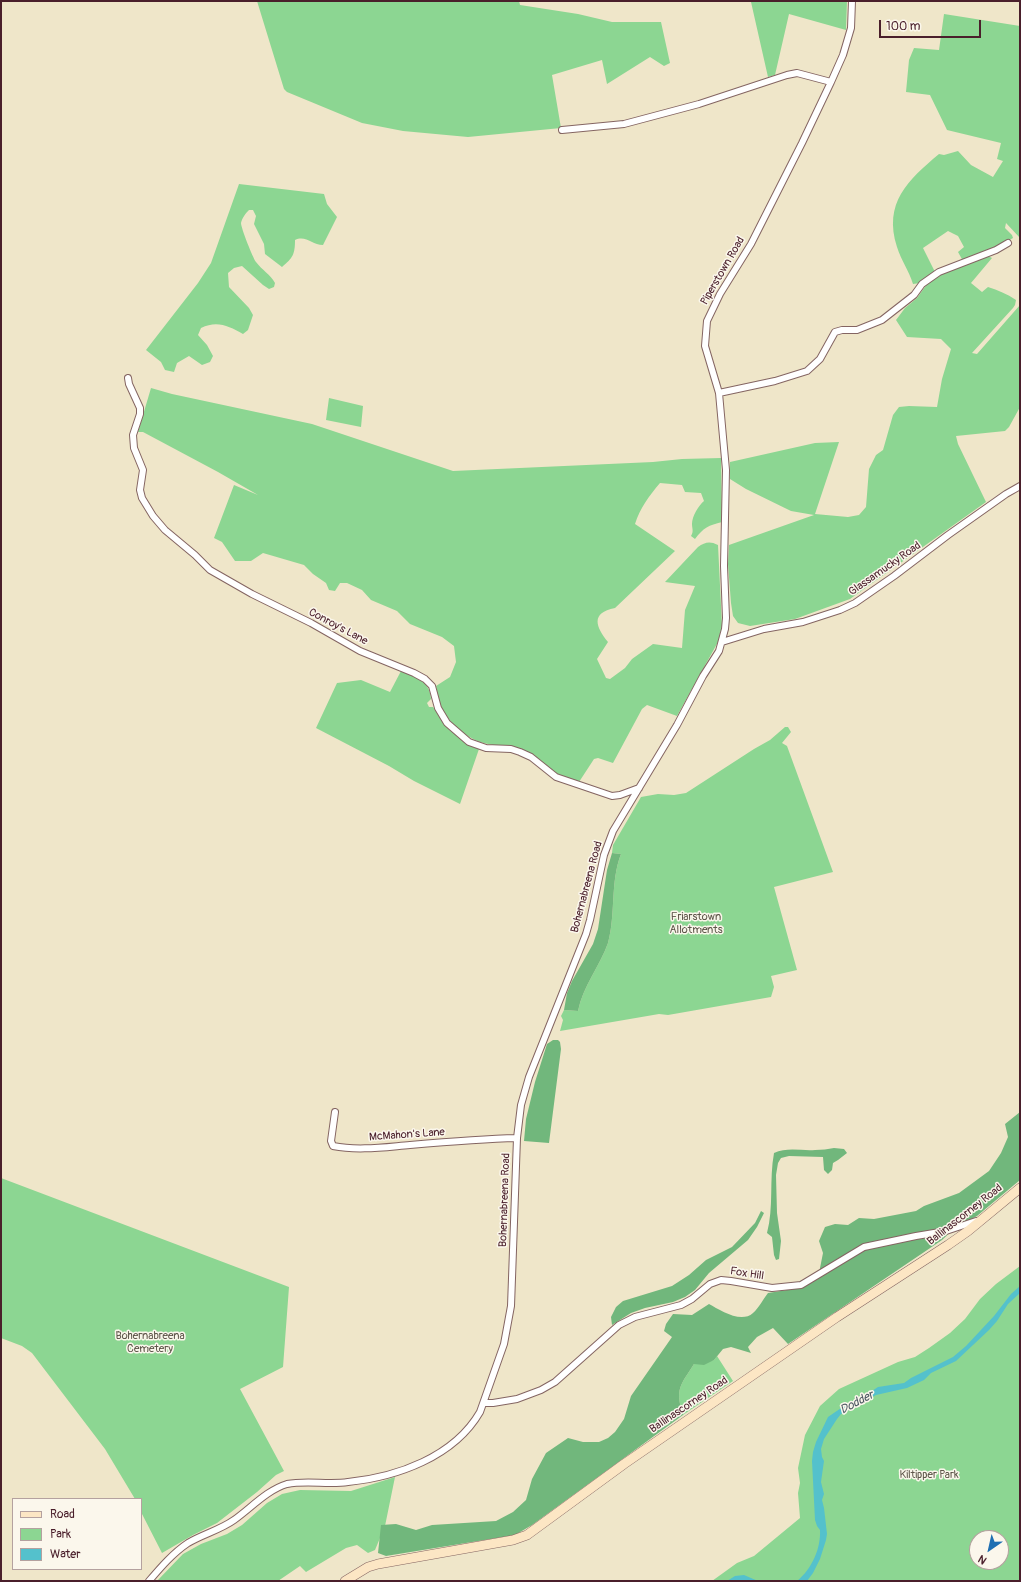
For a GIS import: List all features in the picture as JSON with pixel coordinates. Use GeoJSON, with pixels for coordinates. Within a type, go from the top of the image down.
{"type":"FeatureCollection","features":[{"type":"Feature","properties":{"kind":"main road","name":"Ballinascorney Road"},"geometry":{"type":"LineString","coordinates":[[345,1581],[368,1567],[378,1564],[522,1538],[624,1464],[837,1318],[948,1245],[1020,1188]]}},
{"type":"Feature","properties":{"kind":"street","name":"Piperstown Road"},"geometry":{"type":"LineString","coordinates":[[722,642],[726,618],[724,566],[726,470],[719,393],[705,346],[707,321],[720,294],[751,244],[831,82],[843,55],[851,28],[852,1]]}},
{"type":"Feature","properties":{"kind":"street"},"geometry":{"type":"LineString","coordinates":[[562,130],[624,124],[699,104],[786,75],[797,73],[831,82]]}},
{"type":"Feature","properties":{"kind":"street"},"geometry":{"type":"LineString","coordinates":[[719,393],[775,382],[807,371],[820,359],[835,332],[842,330],[857,330],[882,320],[914,295],[922,284],[939,272],[996,250],[1008,243]]}},
{"type":"Feature","properties":{"kind":"street","name":"Conroy's Lane"},"geometry":{"type":"LineString","coordinates":[[128,378],[140,408],[140,414],[133,436],[134,448],[143,470],[140,490],[142,498],[153,516],[165,530],[195,555],[210,570],[252,594],[311,623],[360,651],[425,679],[432,686],[438,708],[447,723],[469,742],[486,748],[511,749],[520,752],[531,757],[556,777],[612,796],[620,795],[639,788]]}},
{"type":"Feature","properties":{"kind":"street","name":"Glassamucky Road"},"geometry":{"type":"LineString","coordinates":[[722,642],[764,628],[803,622],[840,610],[854,603],[894,576],[1006,494],[1020,486]]}},
{"type":"Feature","properties":{"kind":"street","name":"Bohernabreena Road"},"geometry":{"type":"LineString","coordinates":[[149,1581],[178,1550],[233,1520],[268,1493],[277,1488],[298,1483],[348,1482],[382,1476],[440,1453],[457,1441],[471,1425],[484,1403],[504,1344],[512,1306],[517,1138],[524,1091],[586,934],[606,849],[613,831],[678,724],[722,642]]}},
{"type":"Feature","properties":{"kind":"street","name":"McMahon's Lane"},"geometry":{"type":"LineString","coordinates":[[335,1112],[331,1141],[333,1146],[356,1149],[517,1138]]}},
{"type":"Feature","properties":{"kind":"street","name":"Fox Hill"},"geometry":{"type":"LineString","coordinates":[[484,1403],[517,1399],[541,1390],[555,1382],[619,1326],[636,1317],[681,1305],[692,1299],[710,1284],[720,1280],[772,1288],[801,1286],[864,1247],[882,1242],[946,1231],[981,1220]]}},
{"type":"Feature","properties":{"kind":"green space"},"geometry":{"type":"Polygon","coordinates":[[[257,1],[519,1],[520,5],[578,14],[612,22],[661,22],[670,63],[664,66],[650,57],[607,84],[602,60],[552,75],[561,128],[468,137],[403,131],[362,123],[287,92],[284,89],[257,1]]]}},
{"type":"Feature","properties":{"kind":"green space"},"geometry":{"type":"Polygon","coordinates":[[[847,1],[846,30],[789,14],[775,75],[768,77],[751,2],[847,1]]]}},
{"type":"Feature","properties":{"kind":"green space"},"geometry":{"type":"Polygon","coordinates":[[[944,14],[1020,26],[1020,238],[1006,223],[1005,228],[1013,238],[997,247],[963,261],[958,252],[964,247],[958,236],[948,231],[923,248],[935,272],[920,283],[913,284],[897,247],[893,218],[896,205],[908,183],[939,154],[944,155],[958,151],[971,165],[993,177],[1003,161],[997,159],[1001,143],[947,130],[930,95],[906,92],[909,60],[914,48],[939,50],[944,14]]]}},
{"type":"Feature","properties":{"kind":"green space"},"geometry":{"type":"Polygon","coordinates":[[[239,184],[324,194],[327,204],[337,217],[323,245],[316,244],[306,239],[295,240],[293,255],[282,267],[265,254],[264,244],[254,224],[256,216],[253,210],[249,210],[241,223],[243,231],[254,259],[273,280],[275,283],[274,287],[269,289],[242,266],[234,268],[228,273],[229,287],[249,308],[253,315],[248,330],[243,334],[228,326],[218,324],[212,324],[201,328],[198,335],[207,345],[213,356],[210,362],[202,365],[189,356],[177,363],[174,372],[165,370],[161,362],[146,350],[198,283],[211,263],[239,184]]]}},
{"type":"Feature","properties":{"kind":"green space"},"geometry":{"type":"Polygon","coordinates":[[[988,256],[992,258],[971,283],[982,292],[988,287],[1002,292],[1016,300],[1013,308],[972,353],[977,354],[1020,305],[1020,407],[1009,427],[1005,431],[956,436],[958,444],[986,502],[850,599],[795,619],[750,626],[738,623],[733,616],[731,603],[728,564],[729,545],[814,515],[791,511],[746,489],[730,479],[730,462],[815,443],[839,442],[815,514],[848,517],[859,515],[866,507],[869,469],[876,455],[883,450],[893,415],[899,407],[937,407],[942,379],[951,349],[941,339],[907,337],[896,320],[905,308],[917,298],[927,284],[941,274],[988,256]]]}},
{"type":"Feature","properties":{"kind":"green space"},"geometry":{"type":"Polygon","coordinates":[[[151,388],[172,394],[312,424],[453,471],[721,458],[722,522],[713,524],[701,532],[695,539],[691,536],[693,531],[692,521],[696,511],[704,501],[701,493],[685,492],[682,485],[660,483],[645,502],[635,524],[675,551],[615,608],[607,610],[599,617],[598,626],[608,642],[597,659],[606,678],[610,679],[625,668],[632,659],[653,644],[682,648],[685,610],[695,586],[665,582],[698,547],[708,543],[718,545],[722,626],[718,642],[677,716],[647,705],[642,709],[613,763],[598,758],[594,759],[579,782],[549,770],[524,750],[514,747],[497,746],[473,739],[453,724],[443,711],[439,702],[436,686],[450,677],[456,662],[454,646],[442,637],[410,624],[397,611],[371,600],[362,590],[347,583],[340,583],[335,591],[329,590],[326,583],[313,574],[304,565],[263,553],[251,561],[235,561],[222,542],[214,538],[234,485],[258,495],[143,432],[138,432],[151,388]]]}},
{"type":"Feature","properties":{"kind":"green space"},"geometry":{"type":"Polygon","coordinates":[[[329,398],[363,406],[361,427],[326,420],[329,398]]]}},
{"type":"Feature","properties":{"kind":"green space"},"geometry":{"type":"Polygon","coordinates":[[[401,671],[421,680],[425,684],[430,693],[431,699],[427,703],[429,707],[433,707],[448,728],[468,745],[479,749],[460,804],[316,728],[337,683],[361,680],[390,692],[401,671]]]}},
{"type":"Feature","properties":{"kind":"green space","name":"Friarstown Allotments"},"geometry":{"type":"Polygon","coordinates":[[[785,727],[788,727],[791,732],[782,743],[787,746],[833,872],[774,887],[797,970],[771,976],[774,987],[771,997],[668,1015],[659,1014],[560,1031],[563,1020],[561,1016],[564,1010],[578,1011],[584,993],[605,952],[612,921],[615,876],[621,854],[612,853],[613,845],[641,797],[658,794],[674,795],[686,793],[770,740],[785,727]]]}},
{"type":"Feature","properties":{"kind":"green space"},"geometry":{"type":"Polygon","coordinates":[[[612,853],[621,854],[615,876],[612,921],[608,943],[580,1002],[578,1011],[564,1010],[567,993],[572,981],[593,944],[598,929],[607,870],[612,853]]]}},
{"type":"Feature","properties":{"kind":"green space"},"geometry":{"type":"Polygon","coordinates":[[[553,1040],[558,1040],[560,1042],[561,1049],[549,1143],[524,1141],[526,1119],[535,1082],[547,1044],[553,1040]]]}},
{"type":"Feature","properties":{"kind":"green space"},"geometry":{"type":"Polygon","coordinates":[[[1020,1112],[1020,1180],[977,1216],[955,1228],[942,1240],[788,1344],[773,1328],[757,1337],[748,1347],[751,1353],[731,1347],[723,1349],[714,1360],[704,1365],[694,1364],[680,1388],[679,1399],[683,1415],[532,1525],[515,1535],[386,1556],[378,1553],[381,1525],[396,1524],[416,1530],[432,1525],[496,1521],[513,1512],[526,1500],[532,1479],[546,1453],[568,1438],[583,1442],[599,1442],[608,1438],[615,1432],[624,1419],[631,1396],[672,1337],[664,1331],[666,1324],[673,1314],[692,1315],[709,1304],[737,1317],[748,1316],[755,1311],[768,1293],[793,1289],[818,1278],[823,1253],[819,1241],[825,1227],[835,1224],[848,1225],[859,1218],[874,1219],[916,1211],[924,1206],[959,1193],[989,1171],[1001,1153],[1008,1137],[1005,1124],[1020,1112]]]}},
{"type":"Feature","properties":{"kind":"green space"},"geometry":{"type":"Polygon","coordinates":[[[834,1148],[844,1149],[847,1153],[833,1163],[832,1170],[828,1174],[824,1170],[823,1157],[789,1156],[781,1158],[778,1163],[776,1175],[777,1213],[781,1241],[779,1259],[776,1260],[772,1237],[767,1233],[770,1213],[774,1153],[789,1150],[818,1150],[834,1148]]]}},
{"type":"Feature","properties":{"kind":"green space","name":"Bohernabreena Cemetery"},"geometry":{"type":"Polygon","coordinates":[[[1,1178],[289,1287],[283,1367],[240,1389],[284,1471],[276,1475],[217,1523],[162,1553],[142,1514],[142,1498],[134,1498],[105,1449],[32,1353],[22,1346],[1,1338],[1,1178]]]}},
{"type":"Feature","properties":{"kind":"green space"},"geometry":{"type":"Polygon","coordinates":[[[761,1211],[764,1213],[748,1240],[709,1273],[695,1290],[685,1297],[673,1302],[645,1308],[631,1313],[612,1325],[611,1317],[616,1307],[623,1301],[672,1286],[689,1275],[706,1260],[732,1247],[755,1223],[761,1211]]]}},
{"type":"Feature","properties":{"kind":"green space","name":"Kiltipper Park"},"geometry":{"type":"Polygon","coordinates":[[[1020,1266],[1020,1581],[712,1581],[737,1563],[754,1556],[800,1518],[798,1493],[800,1483],[798,1468],[805,1435],[820,1406],[839,1389],[898,1362],[915,1357],[929,1348],[950,1333],[965,1319],[980,1299],[996,1284],[1020,1266]]]}},
{"type":"Feature","properties":{"kind":"green space"},"geometry":{"type":"Polygon","coordinates":[[[717,1356],[733,1381],[683,1415],[679,1399],[682,1383],[694,1364],[714,1360],[717,1356]]]}},
{"type":"Feature","properties":{"kind":"green space"},"geometry":{"type":"Polygon","coordinates":[[[395,1477],[385,1526],[375,1550],[368,1553],[357,1545],[346,1548],[306,1572],[300,1566],[278,1581],[157,1581],[183,1554],[201,1544],[227,1534],[242,1525],[267,1503],[282,1494],[300,1490],[351,1491],[395,1477]]]}},
{"type":"Feature","properties":{"kind":"water","name":"Dodder"},"geometry":{"type":"Polygon","coordinates":[[[1020,1286],[1020,1293],[1008,1304],[997,1321],[956,1361],[931,1373],[924,1380],[907,1388],[876,1395],[841,1414],[837,1419],[824,1439],[821,1449],[824,1461],[821,1482],[824,1494],[822,1500],[827,1534],[826,1540],[820,1559],[813,1573],[807,1581],[797,1581],[811,1564],[819,1544],[820,1530],[815,1520],[812,1461],[816,1442],[828,1417],[847,1404],[866,1395],[878,1387],[904,1383],[953,1357],[966,1346],[994,1316],[1011,1294],[1020,1286]]]}},
{"type":"Feature","properties":{"kind":"water"},"geometry":{"type":"Polygon","coordinates":[[[744,1575],[758,1581],[727,1581],[735,1576],[744,1575]]]}}]}
